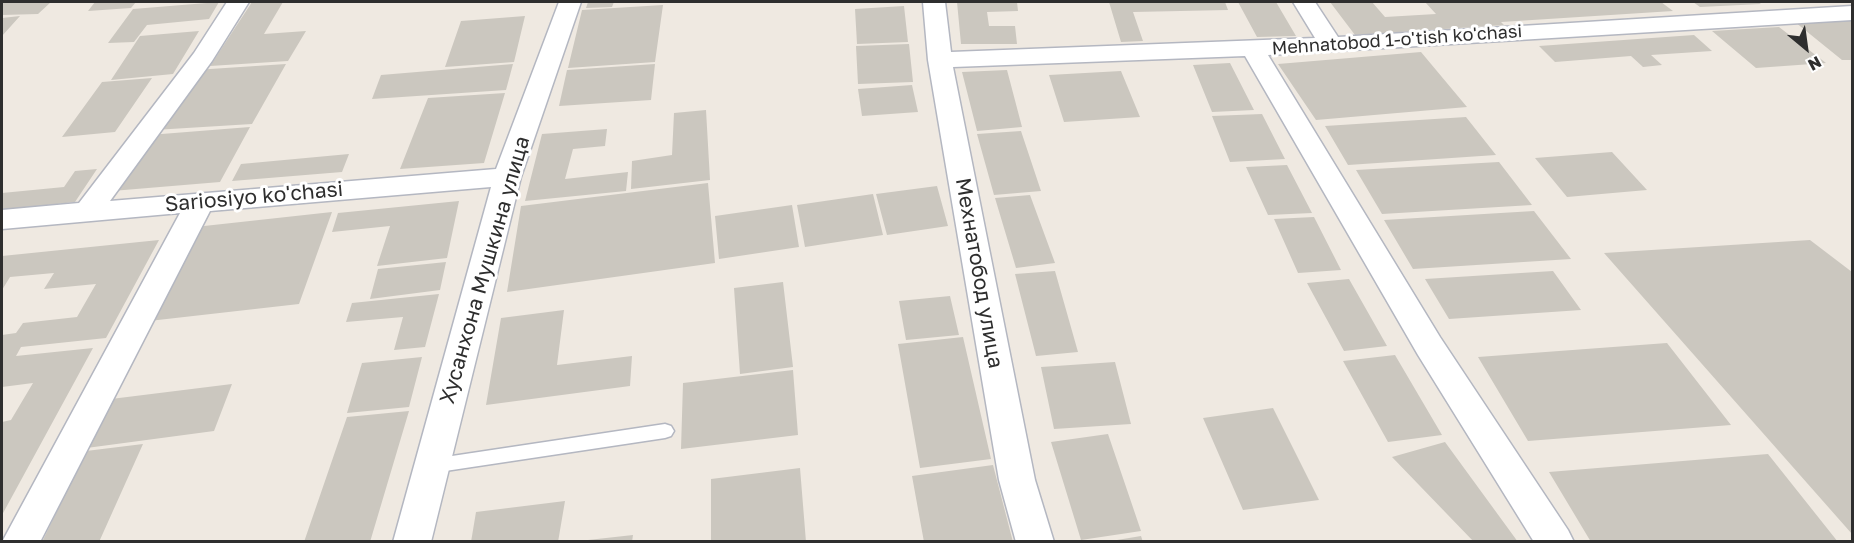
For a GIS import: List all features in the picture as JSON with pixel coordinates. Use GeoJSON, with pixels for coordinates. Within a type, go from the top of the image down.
{"type":"FeatureCollection","features":[{"type":"Feature","properties":{"kind":"street"},"geometry":{"type":"LineString","coordinates":[[88,211],[204,56],[238,2]]}},
{"type":"Feature","properties":{"kind":"street","name":"Хусанхона Мушкина улица"},"geometry":{"type":"LineString","coordinates":[[412,542],[507,177],[570,2]]}},
{"type":"Feature","properties":{"kind":"street","name":"Мехнатобод улица"},"geometry":{"type":"LineString","coordinates":[[934,2],[940,60],[1017,480],[1035,542]]}},
{"type":"Feature","properties":{"kind":"street"},"geometry":{"type":"LineString","coordinates":[[1304,2],[1331,45]]}},
{"type":"Feature","properties":{"kind":"street"},"geometry":{"type":"LineString","coordinates":[[1678,2],[1702,21]]}},
{"type":"Feature","properties":{"kind":"street","name":"Mehnatobod 1-o'tish ko'chasi"},"geometry":{"type":"LineString","coordinates":[[940,60],[1331,45],[1852,13]]}},
{"type":"Feature","properties":{"kind":"street"},"geometry":{"type":"LineString","coordinates":[[1253,49],[1430,346],[1555,542]]}},
{"type":"Feature","properties":{"kind":"street","name":"Sariosiyo ko'chasi"},"geometry":{"type":"LineString","coordinates":[[2,219],[507,177]]}},
{"type":"Feature","properties":{"kind":"street"},"geometry":{"type":"LineString","coordinates":[[20,542],[201,201]]}},
{"type":"Feature","properties":{"kind":"lane"},"geometry":{"type":"LineString","coordinates":[[432,466],[665,431]]}},
{"type":"Feature","properties":{"kind":"building"},"geometry":{"type":"Polygon","coordinates":[[[2,2],[51,2],[38,14],[2,15],[2,2]]]}},
{"type":"Feature","properties":{"kind":"building"},"geometry":{"type":"Polygon","coordinates":[[[95,2],[136,2],[131,8],[88,11],[95,2]]]}},
{"type":"Feature","properties":{"kind":"building"},"geometry":{"type":"Polygon","coordinates":[[[219,2],[209,19],[147,25],[134,42],[108,43],[133,9],[219,2]]]}},
{"type":"Feature","properties":{"kind":"building"},"geometry":{"type":"Polygon","coordinates":[[[252,2],[283,2],[264,34],[306,31],[288,61],[210,66],[252,2]]]}},
{"type":"Feature","properties":{"kind":"building"},"geometry":{"type":"Polygon","coordinates":[[[588,2],[614,2],[612,7],[586,8],[588,2]]]}},
{"type":"Feature","properties":{"kind":"building"},"geometry":{"type":"Polygon","coordinates":[[[957,2],[1017,2],[1018,11],[987,12],[989,26],[1015,26],[1017,44],[961,44],[957,2]]]}},
{"type":"Feature","properties":{"kind":"building"},"geometry":{"type":"Polygon","coordinates":[[[1109,2],[1225,2],[1228,10],[1133,12],[1143,41],[1121,42],[1109,2]]]}},
{"type":"Feature","properties":{"kind":"building"},"geometry":{"type":"Polygon","coordinates":[[[1238,2],[1276,2],[1296,36],[1257,37],[1238,2]]]}},
{"type":"Feature","properties":{"kind":"building"},"geometry":{"type":"Polygon","coordinates":[[[1330,2],[1372,2],[1385,17],[1436,14],[1425,2],[1661,2],[1673,11],[1501,22],[1504,25],[1355,35],[1330,2]]]}},
{"type":"Feature","properties":{"kind":"building"},"geometry":{"type":"Polygon","coordinates":[[[1693,2],[1758,2],[1761,4],[1700,7],[1693,2]]]}},
{"type":"Feature","properties":{"kind":"building"},"geometry":{"type":"Polygon","coordinates":[[[663,5],[655,62],[568,68],[582,10],[663,5]]]}},
{"type":"Feature","properties":{"kind":"building"},"geometry":{"type":"Polygon","coordinates":[[[904,6],[908,42],[857,44],[855,9],[904,6]]]}},
{"type":"Feature","properties":{"kind":"building"},"geometry":{"type":"Polygon","coordinates":[[[20,16],[2,36],[2,18],[20,16]]]}},
{"type":"Feature","properties":{"kind":"building"},"geometry":{"type":"Polygon","coordinates":[[[525,16],[514,62],[445,67],[461,21],[525,16]]]}},
{"type":"Feature","properties":{"kind":"building"},"geometry":{"type":"Polygon","coordinates":[[[1852,20],[1852,60],[1842,60],[1795,22],[1852,20]]]}},
{"type":"Feature","properties":{"kind":"building"},"geometry":{"type":"Polygon","coordinates":[[[1779,27],[1826,63],[1756,68],[1712,31],[1779,27]]]}},
{"type":"Feature","properties":{"kind":"building"},"geometry":{"type":"Polygon","coordinates":[[[199,31],[173,74],[111,80],[140,36],[199,31]]]}},
{"type":"Feature","properties":{"kind":"building"},"geometry":{"type":"Polygon","coordinates":[[[1694,35],[1712,51],[1651,55],[1662,65],[1643,67],[1631,56],[1555,62],[1539,46],[1694,35]]]}},
{"type":"Feature","properties":{"kind":"building"},"geometry":{"type":"Polygon","coordinates":[[[909,44],[913,82],[858,84],[856,46],[909,44]]]}},
{"type":"Feature","properties":{"kind":"building"},"geometry":{"type":"Polygon","coordinates":[[[1421,52],[1467,107],[1316,120],[1278,64],[1421,52]]]}},
{"type":"Feature","properties":{"kind":"building"},"geometry":{"type":"Polygon","coordinates":[[[1230,63],[1254,110],[1212,112],[1193,65],[1230,63]]]}},
{"type":"Feature","properties":{"kind":"building"},"geometry":{"type":"Polygon","coordinates":[[[286,64],[252,124],[154,130],[195,70],[286,64]]]}},
{"type":"Feature","properties":{"kind":"building"},"geometry":{"type":"Polygon","coordinates":[[[513,64],[506,90],[372,99],[381,75],[513,64]]]}},
{"type":"Feature","properties":{"kind":"building"},"geometry":{"type":"Polygon","coordinates":[[[655,64],[651,100],[559,106],[567,70],[655,64]]]}},
{"type":"Feature","properties":{"kind":"building"},"geometry":{"type":"Polygon","coordinates":[[[1007,70],[1022,127],[977,131],[962,72],[1007,70]]]}},
{"type":"Feature","properties":{"kind":"building"},"geometry":{"type":"Polygon","coordinates":[[[1121,71],[1140,117],[1064,122],[1049,75],[1121,71]]]}},
{"type":"Feature","properties":{"kind":"building"},"geometry":{"type":"Polygon","coordinates":[[[152,78],[115,132],[62,137],[102,82],[152,78]]]}},
{"type":"Feature","properties":{"kind":"building"},"geometry":{"type":"Polygon","coordinates":[[[912,85],[918,112],[862,116],[858,89],[912,85]]]}},
{"type":"Feature","properties":{"kind":"building"},"geometry":{"type":"Polygon","coordinates":[[[505,93],[484,163],[400,169],[428,98],[505,93]]]}},
{"type":"Feature","properties":{"kind":"building"},"geometry":{"type":"Polygon","coordinates":[[[706,110],[710,180],[631,189],[632,161],[672,155],[674,113],[706,110]]]}},
{"type":"Feature","properties":{"kind":"building"},"geometry":{"type":"Polygon","coordinates":[[[1262,114],[1285,159],[1230,162],[1212,116],[1262,114]]]}},
{"type":"Feature","properties":{"kind":"building"},"geometry":{"type":"Polygon","coordinates":[[[1466,117],[1496,155],[1348,165],[1325,126],[1466,117]]]}},
{"type":"Feature","properties":{"kind":"building"},"geometry":{"type":"Polygon","coordinates":[[[250,127],[220,182],[112,191],[149,135],[250,127]]]}},
{"type":"Feature","properties":{"kind":"building"},"geometry":{"type":"Polygon","coordinates":[[[607,129],[605,146],[573,149],[565,179],[628,172],[626,191],[525,201],[542,134],[607,129]]]}},
{"type":"Feature","properties":{"kind":"building"},"geometry":{"type":"Polygon","coordinates":[[[1021,131],[1041,191],[994,195],[977,134],[1021,131]]]}},
{"type":"Feature","properties":{"kind":"building"},"geometry":{"type":"Polygon","coordinates":[[[1612,152],[1647,190],[1567,197],[1535,158],[1612,152]]]}},
{"type":"Feature","properties":{"kind":"building"},"geometry":{"type":"Polygon","coordinates":[[[349,154],[342,172],[232,181],[241,164],[349,154]]]}},
{"type":"Feature","properties":{"kind":"building"},"geometry":{"type":"Polygon","coordinates":[[[1499,162],[1532,205],[1382,214],[1356,170],[1499,162]]]}},
{"type":"Feature","properties":{"kind":"building"},"geometry":{"type":"Polygon","coordinates":[[[1287,165],[1312,213],[1268,215],[1246,167],[1287,165]]]}},
{"type":"Feature","properties":{"kind":"building"},"geometry":{"type":"Polygon","coordinates":[[[97,169],[75,202],[2,210],[2,193],[64,187],[75,171],[97,169]]]}},
{"type":"Feature","properties":{"kind":"building"},"geometry":{"type":"Polygon","coordinates":[[[708,183],[715,263],[507,292],[521,206],[708,183]]]}},
{"type":"Feature","properties":{"kind":"building"},"geometry":{"type":"Polygon","coordinates":[[[937,186],[948,226],[887,235],[876,194],[937,186]]]}},
{"type":"Feature","properties":{"kind":"building"},"geometry":{"type":"Polygon","coordinates":[[[873,194],[883,235],[805,247],[797,205],[873,194]]]}},
{"type":"Feature","properties":{"kind":"building"},"geometry":{"type":"Polygon","coordinates":[[[1030,195],[1055,263],[1016,268],[995,198],[1030,195]]]}},
{"type":"Feature","properties":{"kind":"building"},"geometry":{"type":"Polygon","coordinates":[[[459,201],[447,258],[377,266],[390,226],[332,232],[338,213],[459,201]]]}},
{"type":"Feature","properties":{"kind":"building"},"geometry":{"type":"Polygon","coordinates":[[[792,205],[799,247],[719,259],[715,216],[792,205]]]}},
{"type":"Feature","properties":{"kind":"building"},"geometry":{"type":"Polygon","coordinates":[[[1534,211],[1571,259],[1413,269],[1384,220],[1534,211]]]}},
{"type":"Feature","properties":{"kind":"building"},"geometry":{"type":"Polygon","coordinates":[[[332,212],[299,304],[149,321],[195,227],[332,212]]]}},
{"type":"Feature","properties":{"kind":"building"},"geometry":{"type":"Polygon","coordinates":[[[1314,217],[1341,270],[1298,273],[1274,219],[1314,217]]]}},
{"type":"Feature","properties":{"kind":"building"},"geometry":{"type":"Polygon","coordinates":[[[159,240],[106,338],[21,347],[16,356],[93,348],[2,515],[2,422],[11,420],[33,383],[2,387],[2,335],[16,333],[23,323],[77,317],[96,284],[44,289],[54,273],[10,277],[2,290],[2,256],[159,240]]]}},
{"type":"Feature","properties":{"kind":"building"},"geometry":{"type":"Polygon","coordinates":[[[1810,240],[1852,272],[1852,534],[1604,253],[1810,240]]]}},
{"type":"Feature","properties":{"kind":"building"},"geometry":{"type":"Polygon","coordinates":[[[446,262],[440,290],[370,299],[378,269],[446,262]]]}},
{"type":"Feature","properties":{"kind":"building"},"geometry":{"type":"Polygon","coordinates":[[[1055,271],[1078,352],[1036,356],[1015,274],[1055,271]]]}},
{"type":"Feature","properties":{"kind":"building"},"geometry":{"type":"Polygon","coordinates":[[[1553,271],[1581,310],[1449,319],[1425,279],[1553,271]]]}},
{"type":"Feature","properties":{"kind":"building"},"geometry":{"type":"Polygon","coordinates":[[[1349,279],[1387,346],[1344,351],[1307,283],[1349,279]]]}},
{"type":"Feature","properties":{"kind":"building"},"geometry":{"type":"Polygon","coordinates":[[[783,282],[793,367],[740,374],[734,288],[783,282]]]}},
{"type":"Feature","properties":{"kind":"building"},"geometry":{"type":"Polygon","coordinates":[[[439,294],[425,347],[394,350],[403,317],[346,322],[352,303],[439,294]]]}},
{"type":"Feature","properties":{"kind":"building"},"geometry":{"type":"Polygon","coordinates":[[[950,296],[959,335],[906,340],[899,301],[950,296]]]}},
{"type":"Feature","properties":{"kind":"building"},"geometry":{"type":"Polygon","coordinates":[[[564,310],[557,365],[632,356],[630,386],[486,405],[501,318],[564,310]]]}},
{"type":"Feature","properties":{"kind":"building"},"geometry":{"type":"Polygon","coordinates":[[[963,337],[991,459],[920,468],[898,344],[963,337]]]}},
{"type":"Feature","properties":{"kind":"building"},"geometry":{"type":"Polygon","coordinates":[[[1667,343],[1731,425],[1528,441],[1478,357],[1667,343]]]}},
{"type":"Feature","properties":{"kind":"building"},"geometry":{"type":"Polygon","coordinates":[[[1395,355],[1442,435],[1388,442],[1343,361],[1395,355]]]}},
{"type":"Feature","properties":{"kind":"building"},"geometry":{"type":"Polygon","coordinates":[[[422,357],[409,407],[347,413],[362,363],[422,357]]]}},
{"type":"Feature","properties":{"kind":"building"},"geometry":{"type":"Polygon","coordinates":[[[1115,362],[1131,424],[1054,429],[1041,367],[1115,362]]]}},
{"type":"Feature","properties":{"kind":"building"},"geometry":{"type":"Polygon","coordinates":[[[793,370],[798,435],[681,449],[683,383],[793,370]]]}},
{"type":"Feature","properties":{"kind":"building"},"geometry":{"type":"Polygon","coordinates":[[[232,384],[214,431],[79,449],[103,400],[232,384]]]}},
{"type":"Feature","properties":{"kind":"building"},"geometry":{"type":"Polygon","coordinates":[[[1273,408],[1319,500],[1243,510],[1203,418],[1273,408]]]}},
{"type":"Feature","properties":{"kind":"building"},"geometry":{"type":"Polygon","coordinates":[[[409,411],[370,542],[304,542],[347,417],[409,411]]]}},
{"type":"Feature","properties":{"kind":"building"},"geometry":{"type":"Polygon","coordinates":[[[1108,434],[1141,531],[1081,540],[1051,442],[1108,434]]]}},
{"type":"Feature","properties":{"kind":"building"},"geometry":{"type":"Polygon","coordinates":[[[1445,442],[1518,542],[1474,542],[1392,457],[1445,442]]]}},
{"type":"Feature","properties":{"kind":"building"},"geometry":{"type":"Polygon","coordinates":[[[143,444],[99,542],[42,542],[86,451],[143,444]]]}},
{"type":"Feature","properties":{"kind":"building"},"geometry":{"type":"Polygon","coordinates":[[[1768,454],[1838,542],[1591,542],[1549,472],[1768,454]]]}},
{"type":"Feature","properties":{"kind":"building"},"geometry":{"type":"Polygon","coordinates":[[[993,465],[1013,542],[924,542],[912,476],[993,465]]]}},
{"type":"Feature","properties":{"kind":"building"},"geometry":{"type":"Polygon","coordinates":[[[800,468],[806,542],[711,542],[711,479],[800,468]]]}},
{"type":"Feature","properties":{"kind":"building"},"geometry":{"type":"Polygon","coordinates":[[[565,501],[558,542],[471,542],[476,512],[565,501]]]}},
{"type":"Feature","properties":{"kind":"building"},"geometry":{"type":"Polygon","coordinates":[[[633,535],[632,542],[588,542],[588,540],[633,535]]]}},
{"type":"Feature","properties":{"kind":"building"},"geometry":{"type":"Polygon","coordinates":[[[1141,536],[1143,542],[1117,542],[1117,540],[1141,536]]]}}]}
